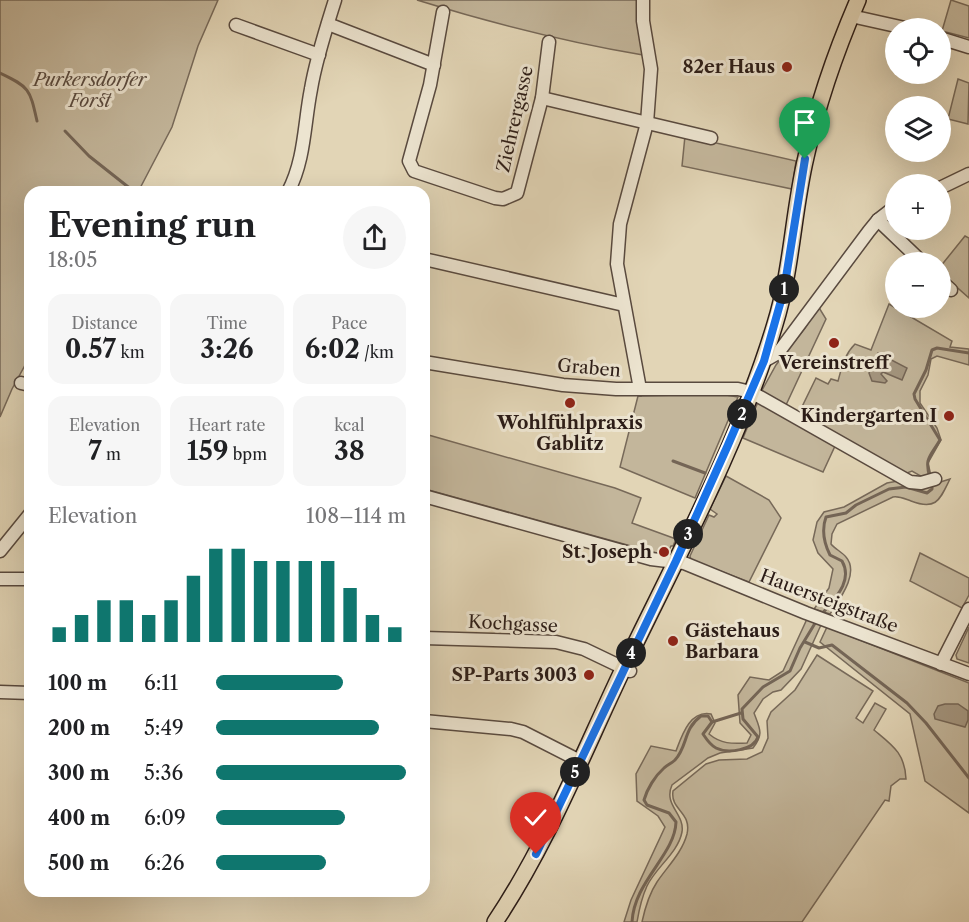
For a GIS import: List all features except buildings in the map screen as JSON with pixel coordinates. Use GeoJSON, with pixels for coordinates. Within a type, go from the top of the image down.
{"type":"FeatureCollection","features":[{"type":"Feature","properties":{"kind":"main road"},"geometry":{"type":"LineString","coordinates":[[495,922],[536,854],[627,669],[764,361],[784,290],[805,159],[816,115],[832,64],[858,0]]}},
{"type":"Feature","properties":{"kind":"street"},"geometry":{"type":"LineString","coordinates":[[290,186],[298,168],[311,88],[335,0]]}},
{"type":"Feature","properties":{"kind":"street"},"geometry":{"type":"LineString","coordinates":[[640,389],[617,264],[617,246],[620,224],[647,123],[651,69],[643,21],[643,0]]}},
{"type":"Feature","properties":{"kind":"street"},"geometry":{"type":"LineString","coordinates":[[328,24],[434,65],[443,12]]}},
{"type":"Feature","properties":{"kind":"street"},"geometry":{"type":"LineString","coordinates":[[851,16],[885,24]]}},
{"type":"Feature","properties":{"kind":"street"},"geometry":{"type":"LineString","coordinates":[[236,25],[319,56]]}},
{"type":"Feature","properties":{"kind":"street"},"geometry":{"type":"LineString","coordinates":[[951,41],[969,47]]}},
{"type":"Feature","properties":{"kind":"street","name":"Ziehrergasse"},"geometry":{"type":"LineString","coordinates":[[434,65],[410,160],[414,171],[503,200],[516,193],[542,98],[549,42]]}},
{"type":"Feature","properties":{"kind":"street"},"geometry":{"type":"LineString","coordinates":[[542,98],[711,138]]}},
{"type":"Feature","properties":{"kind":"street"},"geometry":{"type":"LineString","coordinates":[[951,183],[969,174]]}},
{"type":"Feature","properties":{"kind":"street"},"geometry":{"type":"LineString","coordinates":[[764,361],[778,353],[878,220],[885,215]]}},
{"type":"Feature","properties":{"kind":"street"},"geometry":{"type":"LineString","coordinates":[[878,220],[912,252]]}},
{"type":"Feature","properties":{"kind":"street"},"geometry":{"type":"LineString","coordinates":[[430,260],[624,305]]}},
{"type":"Feature","properties":{"kind":"street","name":"Graben"},"geometry":{"type":"LineString","coordinates":[[430,363],[561,385],[616,389],[738,389],[751,392]]}},
{"type":"Feature","properties":{"kind":"street"},"geometry":{"type":"LineString","coordinates":[[751,392],[910,482],[921,483],[930,480]]}},
{"type":"Feature","properties":{"kind":"street","name":"Hauersteigstraße"},"geometry":{"type":"LineString","coordinates":[[430,498],[651,559],[676,561],[823,620],[969,674]]}},
{"type":"Feature","properties":{"kind":"street"},"geometry":{"type":"LineString","coordinates":[[0,551],[24,521]]}},
{"type":"Feature","properties":{"kind":"street"},"geometry":{"type":"LineString","coordinates":[[0,579],[24,579]]}},
{"type":"Feature","properties":{"kind":"street"},"geometry":{"type":"LineString","coordinates":[[941,664],[969,609]]}},
{"type":"Feature","properties":{"kind":"street","name":"Kochgasse"},"geometry":{"type":"LineString","coordinates":[[430,638],[556,642],[584,649],[627,669]]}},
{"type":"Feature","properties":{"kind":"street"},"geometry":{"type":"LineString","coordinates":[[0,692],[24,693]]}},
{"type":"Feature","properties":{"kind":"street"},"geometry":{"type":"LineString","coordinates":[[430,722],[523,732],[580,761]]}},
{"type":"Feature","properties":{"kind":"green space","name":"Purkersdorfer Forst"},"geometry":{"type":"Polygon","coordinates":[[[0,0],[218,0],[198,46],[172,127],[141,186],[24,186],[24,367],[0,417],[0,0]]]}},
{"type":"Feature","properties":{"kind":"green space"},"geometry":{"type":"Polygon","coordinates":[[[417,0],[637,0],[643,55],[529,31],[417,0]]]}},
{"type":"Feature","properties":{"kind":"green space"},"geometry":{"type":"Polygon","coordinates":[[[951,0],[969,6],[969,38],[951,33],[951,18],[946,18],[951,0]]]}},
{"type":"Feature","properties":{"kind":"green space"},"geometry":{"type":"Polygon","coordinates":[[[958,79],[969,83],[968,124],[951,120],[951,107],[958,79]]]}},
{"type":"Feature","properties":{"kind":"green space"},"geometry":{"type":"Polygon","coordinates":[[[685,136],[796,161],[792,189],[682,166],[685,136]]]}},
{"type":"Feature","properties":{"kind":"green space"},"geometry":{"type":"Polygon","coordinates":[[[965,236],[969,238],[969,298],[951,282],[951,253],[965,236]]]}},
{"type":"Feature","properties":{"kind":"green space"},"geometry":{"type":"Polygon","coordinates":[[[818,306],[826,319],[786,405],[761,392],[776,365],[805,328],[818,306]]]}},
{"type":"Feature","properties":{"kind":"green space"},"geometry":{"type":"Polygon","coordinates":[[[885,314],[885,318],[913,318],[952,341],[950,347],[969,349],[969,365],[937,356],[931,359],[928,375],[920,391],[920,403],[937,428],[941,440],[928,463],[931,476],[924,478],[912,471],[902,475],[798,415],[816,378],[828,384],[831,379],[838,381],[846,357],[855,344],[871,350],[885,314]]]}},
{"type":"Feature","properties":{"kind":"green space"},"geometry":{"type":"Polygon","coordinates":[[[720,394],[738,397],[695,498],[620,467],[638,396],[720,394]]]}},
{"type":"Feature","properties":{"kind":"green space"},"geometry":{"type":"Polygon","coordinates":[[[758,402],[835,446],[823,472],[743,438],[758,402]]]}},
{"type":"Feature","properties":{"kind":"green space"},"geometry":{"type":"Polygon","coordinates":[[[430,435],[615,488],[641,498],[632,523],[676,539],[669,550],[662,547],[660,554],[430,490],[430,435]]]}},
{"type":"Feature","properties":{"kind":"green space"},"geometry":{"type":"Polygon","coordinates":[[[726,476],[769,500],[781,518],[749,582],[691,560],[690,556],[709,515],[714,517],[717,514],[710,509],[726,476]]]}},
{"type":"Feature","properties":{"kind":"green space"},"geometry":{"type":"Polygon","coordinates":[[[950,479],[940,497],[932,504],[920,504],[893,497],[837,524],[832,534],[831,544],[850,563],[851,571],[847,586],[830,614],[814,609],[829,588],[833,569],[818,553],[813,540],[817,522],[824,512],[844,507],[887,483],[898,481],[934,484],[950,479]]]}},
{"type":"Feature","properties":{"kind":"green space"},"geometry":{"type":"Polygon","coordinates":[[[920,553],[969,578],[969,595],[962,608],[910,581],[920,553]]]}},
{"type":"Feature","properties":{"kind":"green space"},"geometry":{"type":"Polygon","coordinates":[[[807,619],[821,625],[801,669],[781,690],[763,699],[754,713],[760,735],[753,748],[720,753],[708,758],[672,785],[670,798],[682,826],[680,840],[647,886],[637,922],[624,922],[631,900],[665,827],[658,816],[637,801],[636,774],[651,746],[676,751],[688,725],[692,720],[704,714],[711,714],[715,723],[709,734],[713,737],[727,743],[747,743],[751,735],[740,723],[738,695],[750,677],[769,680],[783,671],[807,619]]]}},
{"type":"Feature","properties":{"kind":"green space"},"geometry":{"type":"Polygon","coordinates":[[[827,627],[969,683],[969,813],[925,781],[910,714],[820,642],[827,627]]]}},
{"type":"Feature","properties":{"kind":"green space"},"geometry":{"type":"Polygon","coordinates":[[[969,627],[969,663],[957,659],[956,655],[969,627]]]}},
{"type":"Feature","properties":{"kind":"green space"},"geometry":{"type":"Polygon","coordinates":[[[817,655],[873,691],[856,718],[863,723],[875,703],[886,709],[874,730],[892,745],[900,756],[906,779],[900,779],[891,786],[889,801],[885,800],[802,922],[642,922],[652,891],[678,854],[687,834],[688,827],[675,803],[673,791],[706,764],[719,760],[747,759],[762,752],[768,738],[767,721],[771,712],[795,690],[817,655]]]}},
{"type":"Feature","properties":{"kind":"shaded area"},"geometry":{"type":"Polygon","coordinates":[[[878,353],[907,368],[902,380],[883,372],[881,374],[887,381],[885,383],[872,381],[869,373],[878,353]]]}},
{"type":"Feature","properties":{"kind":"shaded area"},"geometry":{"type":"Polygon","coordinates":[[[958,704],[968,711],[965,727],[935,719],[934,714],[938,706],[958,704]]]}},
{"type":"Feature","properties":{"kind":"waterway"},"geometry":{"type":"LineString","coordinates":[[0,73],[17,82],[27,91],[37,121]]}},
{"type":"Feature","properties":{"kind":"waterway"},"geometry":{"type":"LineString","coordinates":[[65,131],[89,156],[127,186]]}},
{"type":"Feature","properties":{"kind":"waterway"},"geometry":{"type":"LineString","coordinates":[[930,478],[928,462],[940,440],[914,394],[926,370],[932,350],[937,348],[969,353]]}},
{"type":"Feature","properties":{"kind":"waterway"},"geometry":{"type":"LineString","coordinates":[[673,461],[705,473]]}},
{"type":"Feature","properties":{"kind":"waterway"},"geometry":{"type":"LineString","coordinates":[[821,615],[836,597],[844,583],[845,576],[842,561],[830,555],[826,546],[823,532],[826,517],[846,513],[856,505],[889,489],[906,487],[927,493],[932,489],[932,485]]}},
{"type":"Feature","properties":{"kind":"waterway"},"geometry":{"type":"LineString","coordinates":[[632,922],[634,907],[669,846],[676,822],[669,813],[647,805],[644,800],[647,791],[661,771],[679,755],[691,726],[701,716],[708,716],[712,722],[703,734],[716,748],[727,751],[740,750],[756,741],[758,737],[743,719],[742,709],[763,687],[790,671],[800,648],[817,620]]}},
{"type":"Feature","properties":{"kind":"waterway"},"geometry":{"type":"LineString","coordinates":[[805,642],[819,648],[832,645],[907,703],[926,723],[969,778]]}},
{"type":"Feature","properties":{"kind":"waterway"},"geometry":{"type":"LineString","coordinates":[[712,722],[741,713]]}},
{"type":"Feature","properties":{"kind":"place","name":"82er Haus"},"geometry":{"type":"Point","coordinates":[787,67]}},
{"type":"Feature","properties":{"kind":"place","name":"Vereinstreff"},"geometry":{"type":"Point","coordinates":[834,343]}},
{"type":"Feature","properties":{"kind":"place","name":"Wohlfühlpraxis Gablitz"},"geometry":{"type":"Point","coordinates":[570,403]}},
{"type":"Feature","properties":{"kind":"place","name":"Kindergarten I"},"geometry":{"type":"Point","coordinates":[949,416]}},
{"type":"Feature","properties":{"kind":"place","name":"St. Joseph"},"geometry":{"type":"Point","coordinates":[664,552]}},
{"type":"Feature","properties":{"kind":"place","name":"Gästehaus Barbara"},"geometry":{"type":"Point","coordinates":[673,641]}},
{"type":"Feature","properties":{"kind":"place","name":"SP-Parts 3003"},"geometry":{"type":"Point","coordinates":[589,675]}},
{"type":"Feature","properties":{"kind":"route"},"geometry":{"type":"LineString","coordinates":[[536,854],[676,561],[764,361],[784,290],[805,159]]}}]}
